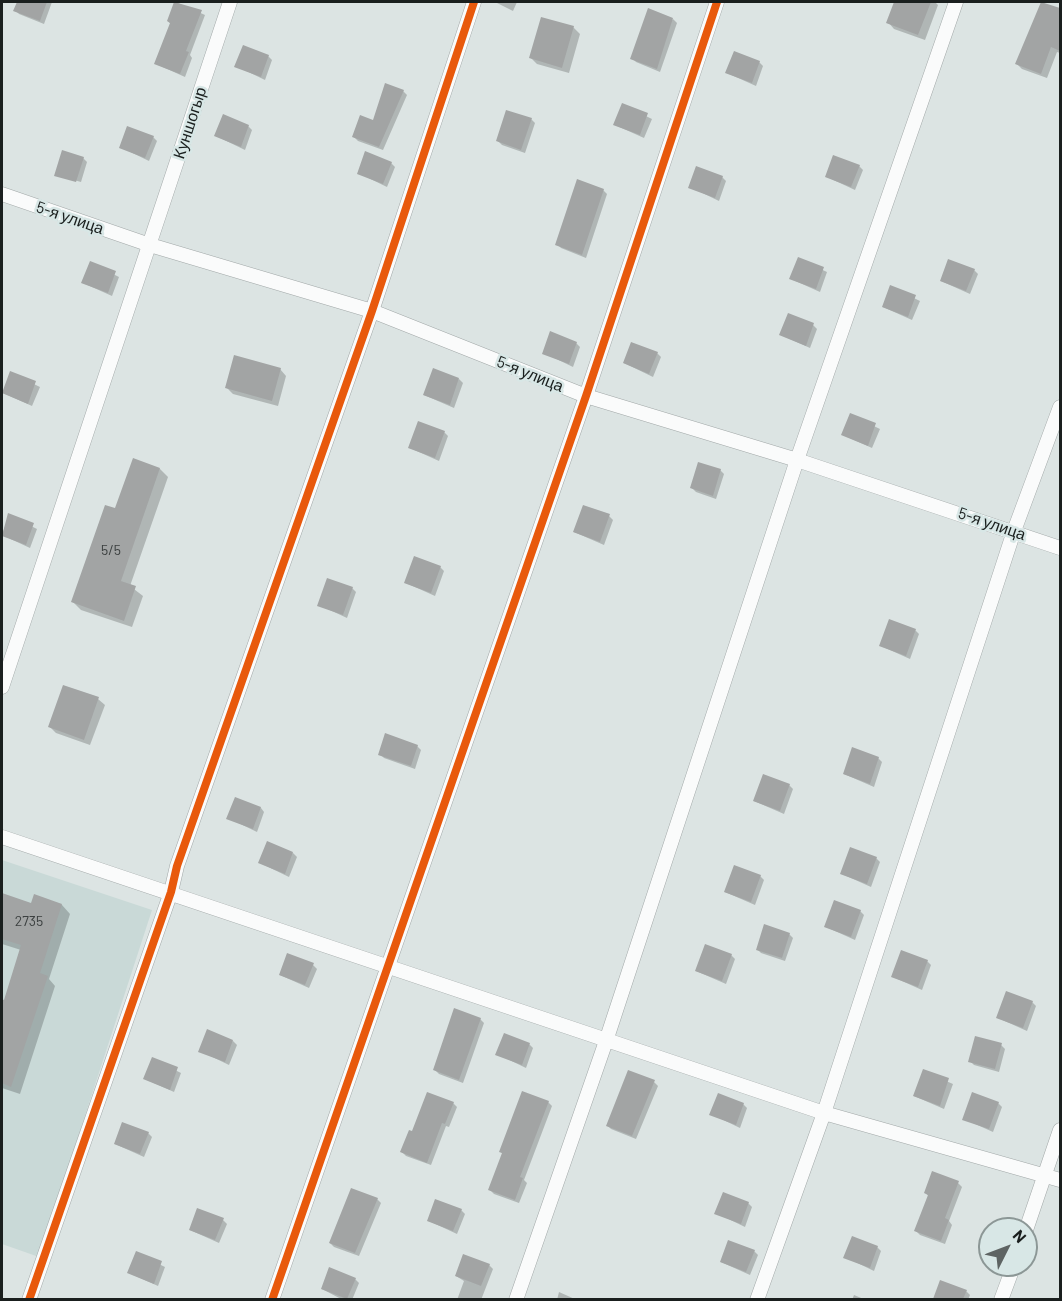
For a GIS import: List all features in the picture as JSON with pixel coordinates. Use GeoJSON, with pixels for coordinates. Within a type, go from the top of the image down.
{"type":"FeatureCollection","features":[{"type":"Feature","properties":{"kind":"street","name":"Куншогыр"},"geometry":{"type":"LineString","coordinates":[[2,687],[230,2]]}},
{"type":"Feature","properties":{"kind":"street"},"geometry":{"type":"LineString","coordinates":[[29,1299],[171,892],[177,866],[372,311],[474,2]]}},
{"type":"Feature","properties":{"kind":"street"},"geometry":{"type":"LineString","coordinates":[[272,1299],[586,396],[717,2]]}},
{"type":"Feature","properties":{"kind":"street"},"geometry":{"type":"LineString","coordinates":[[516,1299],[606,1041],[796,460],[956,2]]}},
{"type":"Feature","properties":{"kind":"street","name":"5-я улица"},"geometry":{"type":"LineString","coordinates":[[2,194],[150,245],[372,311],[586,396],[796,460],[1060,548]]}},
{"type":"Feature","properties":{"kind":"street"},"geometry":{"type":"LineString","coordinates":[[757,1299],[824,1113],[1014,531],[1060,407]]}},
{"type":"Feature","properties":{"kind":"street"},"geometry":{"type":"LineString","coordinates":[[2,837],[824,1113],[1060,1180]]}},
{"type":"Feature","properties":{"kind":"street"},"geometry":{"type":"LineString","coordinates":[[1031,1217],[1060,1130]]}},
{"type":"Feature","properties":{"kind":"street"},"geometry":{"type":"LineString","coordinates":[[1001,1299],[1009,1277]]}},
{"type":"Feature","properties":{"kind":"shaded area"},"geometry":{"type":"Polygon","coordinates":[[[2,860],[152,910],[39,1257],[2,1244],[2,860]]]}},
{"type":"Feature","properties":{"kind":"building"},"geometry":{"type":"Polygon","coordinates":[[[17,2],[47,2],[40,21],[13,11],[17,2]]]}},
{"type":"Feature","properties":{"kind":"building"},"geometry":{"type":"Polygon","coordinates":[[[174,2],[202,10],[186,51],[189,52],[180,74],[154,64],[170,23],[167,21],[174,2]]]}},
{"type":"Feature","properties":{"kind":"building"},"geometry":{"type":"Polygon","coordinates":[[[894,2],[931,2],[918,35],[886,23],[894,2]]]}},
{"type":"Feature","properties":{"kind":"building"},"geometry":{"type":"Polygon","coordinates":[[[1041,2],[1060,8],[1060,51],[1051,47],[1041,74],[1015,64],[1041,2]]]}},
{"type":"Feature","properties":{"kind":"building"},"geometry":{"type":"Polygon","coordinates":[[[648,8],[673,18],[657,69],[630,59],[648,8]]]}},
{"type":"Feature","properties":{"kind":"building"},"geometry":{"type":"Polygon","coordinates":[[[541,17],[574,26],[562,68],[529,58],[541,17]]]}},
{"type":"Feature","properties":{"kind":"building"},"geometry":{"type":"Polygon","coordinates":[[[243,45],[269,55],[261,77],[234,67],[243,45]]]}},
{"type":"Feature","properties":{"kind":"building"},"geometry":{"type":"Polygon","coordinates":[[[734,51],[760,61],[752,83],[725,73],[734,51]]]}},
{"type":"Feature","properties":{"kind":"building"},"geometry":{"type":"Polygon","coordinates":[[[385,83],[404,90],[379,147],[352,137],[360,115],[373,120],[385,83]]]}},
{"type":"Feature","properties":{"kind":"building"},"geometry":{"type":"Polygon","coordinates":[[[622,103],[648,113],[640,135],[613,125],[622,103]]]}},
{"type":"Feature","properties":{"kind":"building"},"geometry":{"type":"Polygon","coordinates":[[[506,110],[532,118],[521,150],[496,141],[506,110]]]}},
{"type":"Feature","properties":{"kind":"building"},"geometry":{"type":"Polygon","coordinates":[[[223,114],[249,125],[241,147],[214,136],[223,114]]]}},
{"type":"Feature","properties":{"kind":"building"},"geometry":{"type":"Polygon","coordinates":[[[127,126],[154,136],[145,158],[119,148],[127,126]]]}},
{"type":"Feature","properties":{"kind":"building"},"geometry":{"type":"Polygon","coordinates":[[[62,150],[84,157],[76,182],[54,176],[62,150]]]}},
{"type":"Feature","properties":{"kind":"building"},"geometry":{"type":"Polygon","coordinates":[[[365,151],[392,162],[383,184],[357,174],[365,151]]]}},
{"type":"Feature","properties":{"kind":"building"},"geometry":{"type":"Polygon","coordinates":[[[833,155],[860,165],[851,187],[825,177],[833,155]]]}},
{"type":"Feature","properties":{"kind":"building"},"geometry":{"type":"Polygon","coordinates":[[[696,166],[723,176],[715,198],[688,188],[696,166]]]}},
{"type":"Feature","properties":{"kind":"building"},"geometry":{"type":"Polygon","coordinates":[[[577,179],[604,189],[582,255],[555,245],[577,179]]]}},
{"type":"Feature","properties":{"kind":"building"},"geometry":{"type":"Polygon","coordinates":[[[798,257],[824,267],[816,289],[789,279],[798,257]]]}},
{"type":"Feature","properties":{"kind":"building"},"geometry":{"type":"Polygon","coordinates":[[[948,259],[975,269],[966,291],[940,281],[948,259]]]}},
{"type":"Feature","properties":{"kind":"building"},"geometry":{"type":"Polygon","coordinates":[[[90,261],[116,271],[108,293],[81,283],[90,261]]]}},
{"type":"Feature","properties":{"kind":"building"},"geometry":{"type":"Polygon","coordinates":[[[890,285],[916,295],[908,317],[882,307],[890,285]]]}},
{"type":"Feature","properties":{"kind":"building"},"geometry":{"type":"Polygon","coordinates":[[[788,313],[814,323],[806,346],[779,335],[788,313]]]}},
{"type":"Feature","properties":{"kind":"building"},"geometry":{"type":"Polygon","coordinates":[[[550,331],[577,342],[569,364],[542,354],[550,331]]]}},
{"type":"Feature","properties":{"kind":"building"},"geometry":{"type":"Polygon","coordinates":[[[631,342],[658,352],[649,374],[623,363],[631,342]]]}},
{"type":"Feature","properties":{"kind":"building"},"geometry":{"type":"Polygon","coordinates":[[[234,355],[281,368],[272,401],[225,388],[234,355]]]}},
{"type":"Feature","properties":{"kind":"building"},"geometry":{"type":"Polygon","coordinates":[[[433,368],[459,378],[450,405],[423,395],[433,368]]]}},
{"type":"Feature","properties":{"kind":"building"},"geometry":{"type":"Polygon","coordinates":[[[10,371],[36,381],[28,404],[2,393],[10,371]]]}},
{"type":"Feature","properties":{"kind":"building"},"geometry":{"type":"Polygon","coordinates":[[[850,413],[876,423],[868,446],[841,435],[850,413]]]}},
{"type":"Feature","properties":{"kind":"building"},"geometry":{"type":"Polygon","coordinates":[[[418,421],[445,431],[435,458],[408,448],[418,421]]]}},
{"type":"Feature","properties":{"kind":"building"},"geometry":{"type":"Polygon","coordinates":[[[133,458],[160,468],[121,581],[136,586],[124,621],[71,602],[105,505],[115,508],[133,458]]]}},
{"type":"Feature","properties":{"kind":"building"},"geometry":{"type":"Polygon","coordinates":[[[698,462],[721,469],[713,496],[690,488],[698,462]]]}},
{"type":"Feature","properties":{"kind":"building"},"geometry":{"type":"Polygon","coordinates":[[[583,505],[610,514],[600,542],[573,532],[583,505]]]}},
{"type":"Feature","properties":{"kind":"building"},"geometry":{"type":"Polygon","coordinates":[[[8,513],[34,523],[26,545],[2,536],[8,513]]]}},
{"type":"Feature","properties":{"kind":"building"},"geometry":{"type":"Polygon","coordinates":[[[414,556],[441,566],[431,593],[404,583],[414,556]]]}},
{"type":"Feature","properties":{"kind":"building"},"geometry":{"type":"Polygon","coordinates":[[[327,578],[353,587],[343,615],[317,606],[327,578]]]}},
{"type":"Feature","properties":{"kind":"building"},"geometry":{"type":"Polygon","coordinates":[[[889,619],[916,629],[906,656],[879,646],[889,619]]]}},
{"type":"Feature","properties":{"kind":"building"},"geometry":{"type":"Polygon","coordinates":[[[63,685],[99,697],[84,740],[48,727],[63,685]]]}},
{"type":"Feature","properties":{"kind":"building"},"geometry":{"type":"Polygon","coordinates":[[[385,733],[418,745],[411,766],[378,755],[385,733]]]}},
{"type":"Feature","properties":{"kind":"building"},"geometry":{"type":"Polygon","coordinates":[[[852,747],[879,757],[870,784],[843,774],[852,747]]]}},
{"type":"Feature","properties":{"kind":"building"},"geometry":{"type":"Polygon","coordinates":[[[763,774],[790,784],[780,811],[753,801],[763,774]]]}},
{"type":"Feature","properties":{"kind":"building"},"geometry":{"type":"Polygon","coordinates":[[[235,797],[261,807],[253,829],[226,819],[235,797]]]}},
{"type":"Feature","properties":{"kind":"building"},"geometry":{"type":"Polygon","coordinates":[[[267,841],[293,852],[285,874],[258,863],[267,841]]]}},
{"type":"Feature","properties":{"kind":"building"},"geometry":{"type":"Polygon","coordinates":[[[850,847],[877,857],[867,884],[840,874],[850,847]]]}},
{"type":"Feature","properties":{"kind":"building"},"geometry":{"type":"Polygon","coordinates":[[[734,865],[761,875],[751,902],[724,892],[734,865]]]}},
{"type":"Feature","properties":{"kind":"building"},"geometry":{"type":"Polygon","coordinates":[[[2,893],[31,903],[34,894],[62,904],[40,973],[48,976],[11,1087],[2,1083],[2,999],[4,1000],[21,945],[2,939],[2,893]]]}},
{"type":"Feature","properties":{"kind":"building"},"geometry":{"type":"Polygon","coordinates":[[[834,900],[861,910],[851,937],[824,927],[834,900]]]}},
{"type":"Feature","properties":{"kind":"building"},"geometry":{"type":"Polygon","coordinates":[[[764,924],[790,933],[782,958],[756,950],[764,924]]]}},
{"type":"Feature","properties":{"kind":"building"},"geometry":{"type":"Polygon","coordinates":[[[705,944],[732,954],[722,981],[695,971],[705,944]]]}},
{"type":"Feature","properties":{"kind":"building"},"geometry":{"type":"Polygon","coordinates":[[[901,950],[928,960],[918,987],[891,977],[901,950]]]}},
{"type":"Feature","properties":{"kind":"building"},"geometry":{"type":"Polygon","coordinates":[[[287,953],[314,963],[305,985],[279,975],[287,953]]]}},
{"type":"Feature","properties":{"kind":"building"},"geometry":{"type":"Polygon","coordinates":[[[1006,991],[1033,1001],[1023,1028],[996,1018],[1006,991]]]}},
{"type":"Feature","properties":{"kind":"building"},"geometry":{"type":"Polygon","coordinates":[[[454,1008],[481,1018],[459,1080],[433,1070],[454,1008]]]}},
{"type":"Feature","properties":{"kind":"building"},"geometry":{"type":"Polygon","coordinates":[[[207,1029],[233,1040],[225,1062],[198,1052],[207,1029]]]}},
{"type":"Feature","properties":{"kind":"building"},"geometry":{"type":"Polygon","coordinates":[[[504,1033],[530,1043],[522,1065],[495,1055],[504,1033]]]}},
{"type":"Feature","properties":{"kind":"building"},"geometry":{"type":"Polygon","coordinates":[[[975,1036],[1002,1043],[995,1069],[968,1062],[975,1036]]]}},
{"type":"Feature","properties":{"kind":"building"},"geometry":{"type":"Polygon","coordinates":[[[152,1057],[178,1067],[170,1090],[143,1079],[152,1057]]]}},
{"type":"Feature","properties":{"kind":"building"},"geometry":{"type":"Polygon","coordinates":[[[923,1069],[949,1078],[940,1106],[913,1096],[923,1069]]]}},
{"type":"Feature","properties":{"kind":"building"},"geometry":{"type":"Polygon","coordinates":[[[628,1070],[655,1080],[632,1136],[606,1126],[628,1070]]]}},
{"type":"Feature","properties":{"kind":"building"},"geometry":{"type":"Polygon","coordinates":[[[522,1091],[549,1101],[520,1177],[523,1178],[515,1200],[488,1190],[502,1153],[499,1152],[522,1091]]]}},
{"type":"Feature","properties":{"kind":"building"},"geometry":{"type":"Polygon","coordinates":[[[427,1092],[454,1102],[445,1124],[442,1123],[427,1163],[400,1152],[409,1130],[412,1131],[427,1092]]]}},
{"type":"Feature","properties":{"kind":"building"},"geometry":{"type":"Polygon","coordinates":[[[972,1092],[999,1102],[989,1129],[962,1120],[972,1092]]]}},
{"type":"Feature","properties":{"kind":"building"},"geometry":{"type":"Polygon","coordinates":[[[718,1093],[744,1103],[736,1125],[709,1115],[718,1093]]]}},
{"type":"Feature","properties":{"kind":"building"},"geometry":{"type":"Polygon","coordinates":[[[122,1122],[149,1132],[140,1154],[114,1144],[122,1122]]]}},
{"type":"Feature","properties":{"kind":"building"},"geometry":{"type":"Polygon","coordinates":[[[932,1171],[959,1181],[945,1218],[949,1220],[941,1241],[914,1231],[928,1195],[924,1193],[932,1171]]]}},
{"type":"Feature","properties":{"kind":"building"},"geometry":{"type":"Polygon","coordinates":[[[351,1188],[378,1198],[355,1253],[329,1243],[351,1188]]]}},
{"type":"Feature","properties":{"kind":"building"},"geometry":{"type":"Polygon","coordinates":[[[723,1192],[749,1202],[741,1224],[714,1214],[723,1192]]]}},
{"type":"Feature","properties":{"kind":"building"},"geometry":{"type":"Polygon","coordinates":[[[435,1199],[462,1209],[453,1231],[427,1221],[435,1199]]]}},
{"type":"Feature","properties":{"kind":"building"},"geometry":{"type":"Polygon","coordinates":[[[197,1208],[224,1218],[215,1240],[189,1230],[197,1208]]]}},
{"type":"Feature","properties":{"kind":"building"},"geometry":{"type":"Polygon","coordinates":[[[852,1236],[878,1246],[870,1268],[843,1258],[852,1236]]]}},
{"type":"Feature","properties":{"kind":"building"},"geometry":{"type":"Polygon","coordinates":[[[728,1240],[755,1250],[746,1272],[720,1262],[728,1240]]]}},
{"type":"Feature","properties":{"kind":"building"},"geometry":{"type":"Polygon","coordinates":[[[136,1251],[162,1261],[154,1284],[127,1273],[136,1251]]]}},
{"type":"Feature","properties":{"kind":"building"},"geometry":{"type":"Polygon","coordinates":[[[463,1254],[490,1264],[481,1286],[455,1276],[463,1254]]]}},
{"type":"Feature","properties":{"kind":"building"},"geometry":{"type":"Polygon","coordinates":[[[329,1267],[356,1278],[347,1299],[321,1289],[329,1267]]]}},
{"type":"Feature","properties":{"kind":"building"},"geometry":{"type":"Polygon","coordinates":[[[940,1280],[967,1290],[963,1299],[933,1299],[940,1280]]]}},
{"type":"Feature","properties":{"kind":"cycle path"},"geometry":{"type":"LineString","coordinates":[[29,1300],[171,892],[177,866],[372,311],[474,2]]}},
{"type":"Feature","properties":{"kind":"cycle path"},"geometry":{"type":"LineString","coordinates":[[272,1300],[586,396],[717,2]]}}]}
